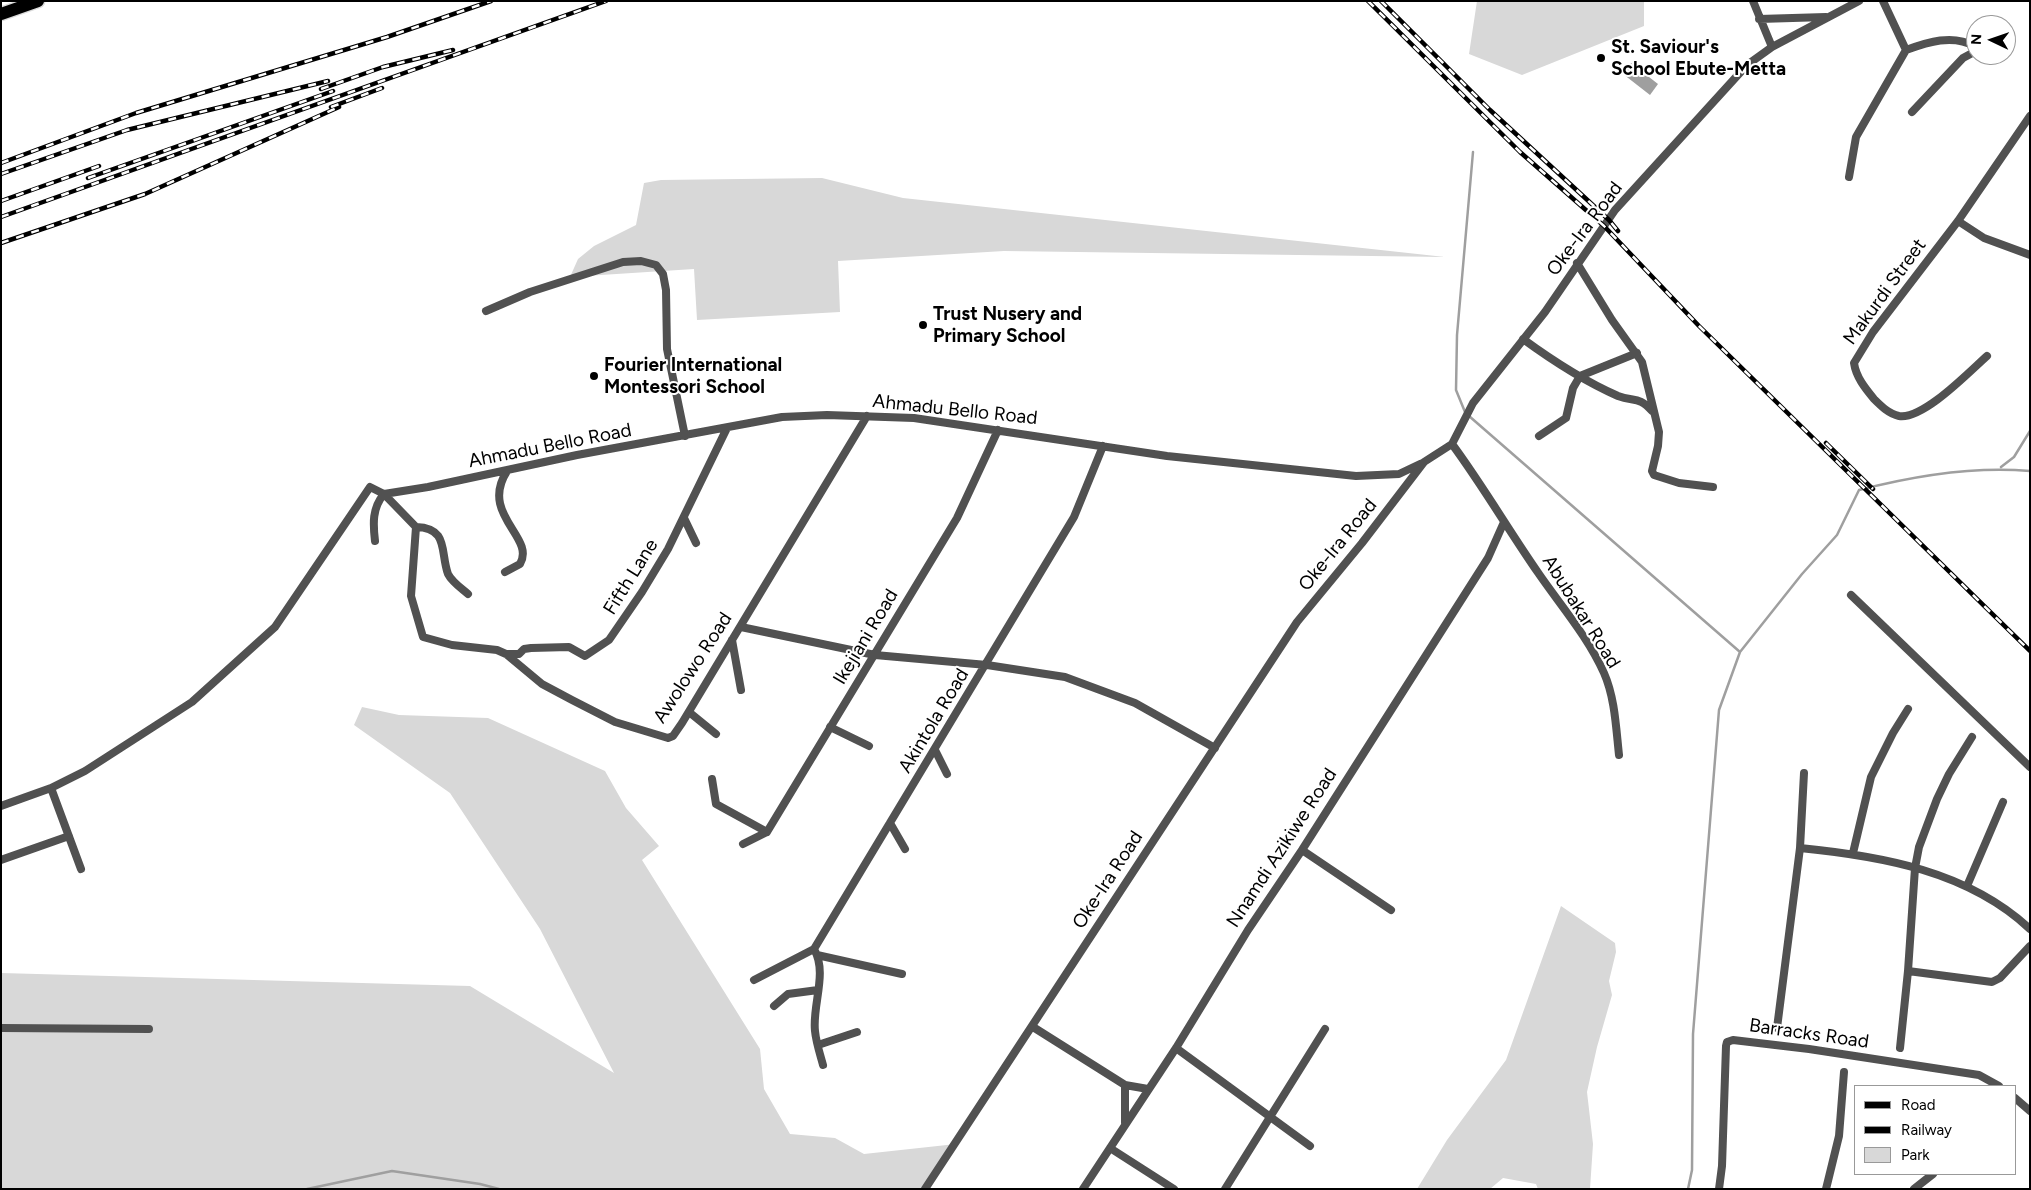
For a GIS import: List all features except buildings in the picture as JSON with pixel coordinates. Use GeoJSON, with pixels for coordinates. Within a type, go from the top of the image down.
{"type":"FeatureCollection","features":[{"type":"Feature","properties":{"kind":"main road"},"geometry":{"type":"LineString","coordinates":[[1,14],[38,1]]}},
{"type":"Feature","properties":{"kind":"street"},"geometry":{"type":"LineString","coordinates":[[1753,1],[1772,47]]}},
{"type":"Feature","properties":{"kind":"street","name":"Oke-Ira Road"},"geometry":{"type":"LineString","coordinates":[[925,1189],[1297,622],[1424,462],[1452,444],[1473,403],[1545,312],[1615,210],[1747,65],[1772,47],[1859,1]]}},
{"type":"Feature","properties":{"kind":"street"},"geometry":{"type":"LineString","coordinates":[[1883,1],[1906,50]]}},
{"type":"Feature","properties":{"kind":"street"},"geometry":{"type":"LineString","coordinates":[[1759,19],[1828,17]]}},
{"type":"Feature","properties":{"kind":"street"},"geometry":{"type":"LineString","coordinates":[[1848,177],[1856,137],[1906,50],[1929,41],[1964,40],[1975,46],[1976,51],[1963,58],[1912,112]]}},
{"type":"Feature","properties":{"kind":"street","name":"Makurdi Street"},"geometry":{"type":"LineString","coordinates":[[1986,356],[1933,402],[1916,413],[1901,416],[1889,413],[1876,401],[1855,372],[1854,363],[1864,346],[1958,220],[2030,116]]}},
{"type":"Feature","properties":{"kind":"street"},"geometry":{"type":"LineString","coordinates":[[1958,220],[1984,238],[2030,255]]}},
{"type":"Feature","properties":{"kind":"street"},"geometry":{"type":"LineString","coordinates":[[486,311],[530,292],[624,262],[641,261],[656,265],[663,274],[666,290],[667,349],[685,436]]}},
{"type":"Feature","properties":{"kind":"street"},"geometry":{"type":"LineString","coordinates":[[1577,263],[1612,320],[1642,362],[1648,379],[1653,412],[1659,432],[1652,471],[1654,475],[1679,483],[1713,487]]}},
{"type":"Feature","properties":{"kind":"street"},"geometry":{"type":"LineString","coordinates":[[1523,340],[1561,367],[1620,396],[1643,401],[1653,412]]}},
{"type":"Feature","properties":{"kind":"street"},"geometry":{"type":"LineString","coordinates":[[1539,436],[1566,418],[1574,388],[1580,376],[1637,353]]}},
{"type":"Feature","properties":{"kind":"street","name":"Ahmadu Bello Road"},"geometry":{"type":"LineString","coordinates":[[384,494],[507,471],[577,455],[782,417],[867,416],[914,418],[1167,456],[1356,476],[1400,474],[1424,462]]}},
{"type":"Feature","properties":{"kind":"street","name":"Awolowo Road"},"geometry":{"type":"LineString","coordinates":[[416,527],[411,596],[422,637],[452,645],[496,650],[506,654],[542,684],[616,722],[663,738],[673,736],[741,627],[867,416]]}},
{"type":"Feature","properties":{"kind":"street","name":"Fifth Lane"},"geometry":{"type":"LineString","coordinates":[[506,654],[519,654],[524,649],[531,648],[569,647],[584,656],[609,640],[651,578],[684,518],[727,428]]}},
{"type":"Feature","properties":{"kind":"street","name":"Ikejiani Road"},"geometry":{"type":"LineString","coordinates":[[767,832],[957,518],[998,430]]}},
{"type":"Feature","properties":{"kind":"street"},"geometry":{"type":"LineString","coordinates":[[1452,444],[1479,480],[1504,522]]}},
{"type":"Feature","properties":{"kind":"street","name":"Akintola Road"},"geometry":{"type":"LineString","coordinates":[[816,952],[890,823],[987,665],[1074,517],[1104,446]]}},
{"type":"Feature","properties":{"kind":"street"},"geometry":{"type":"LineString","coordinates":[[505,572],[520,564],[523,552],[519,540],[498,503],[501,480],[507,471]]}},
{"type":"Feature","properties":{"kind":"street"},"geometry":{"type":"LineString","coordinates":[[1,806],[51,788],[85,772],[192,702],[268,634],[282,618],[370,486],[384,494],[416,527],[428,528],[439,536],[448,574],[468,594]]}},
{"type":"Feature","properties":{"kind":"street"},"geometry":{"type":"LineString","coordinates":[[375,541],[375,511],[377,502],[384,494]]}},
{"type":"Feature","properties":{"kind":"street"},"geometry":{"type":"LineString","coordinates":[[684,518],[696,543]]}},
{"type":"Feature","properties":{"kind":"street","name":"Abubakar Road"},"geometry":{"type":"LineString","coordinates":[[1504,522],[1572,620],[1604,673],[1613,701],[1619,755]]}},
{"type":"Feature","properties":{"kind":"street","name":"Nnamdi Azikiwe Road"},"geometry":{"type":"LineString","coordinates":[[1083,1189],[1176,1048],[1248,930],[1302,850],[1488,558],[1504,522]]}},
{"type":"Feature","properties":{"kind":"street"},"geometry":{"type":"LineString","coordinates":[[1851,595],[2030,767]]}},
{"type":"Feature","properties":{"kind":"street"},"geometry":{"type":"LineString","coordinates":[[741,627],[875,655],[987,665],[1065,677],[1136,703],[1215,748]]}},
{"type":"Feature","properties":{"kind":"street"},"geometry":{"type":"LineString","coordinates":[[732,640],[741,690]]}},
{"type":"Feature","properties":{"kind":"street"},"geometry":{"type":"LineString","coordinates":[[1853,853],[1871,777],[1908,708]]}},
{"type":"Feature","properties":{"kind":"street"},"geometry":{"type":"LineString","coordinates":[[689,712],[716,734]]}},
{"type":"Feature","properties":{"kind":"street"},"geometry":{"type":"LineString","coordinates":[[830,727],[869,746]]}},
{"type":"Feature","properties":{"kind":"street"},"geometry":{"type":"LineString","coordinates":[[1900,1048],[1908,971],[1915,868],[1920,847],[1937,799],[1949,774],[1972,737]]}},
{"type":"Feature","properties":{"kind":"street"},"geometry":{"type":"LineString","coordinates":[[935,750],[947,774]]}},
{"type":"Feature","properties":{"kind":"street"},"geometry":{"type":"LineString","coordinates":[[1776,1028],[1800,848],[1804,773]]}},
{"type":"Feature","properties":{"kind":"street"},"geometry":{"type":"LineString","coordinates":[[712,779],[716,804],[767,832]]}},
{"type":"Feature","properties":{"kind":"street"},"geometry":{"type":"LineString","coordinates":[[51,788],[81,869]]}},
{"type":"Feature","properties":{"kind":"street"},"geometry":{"type":"LineString","coordinates":[[1967,886],[2003,802]]}},
{"type":"Feature","properties":{"kind":"street"},"geometry":{"type":"LineString","coordinates":[[890,823],[905,849]]}},
{"type":"Feature","properties":{"kind":"street"},"geometry":{"type":"LineString","coordinates":[[743,844],[767,832]]}},
{"type":"Feature","properties":{"kind":"street"},"geometry":{"type":"LineString","coordinates":[[1,860],[69,836]]}},
{"type":"Feature","properties":{"kind":"street"},"geometry":{"type":"LineString","coordinates":[[1800,848],[1853,853],[1915,868],[1967,886],[2000,904],[2030,929]]}},
{"type":"Feature","properties":{"kind":"street"},"geometry":{"type":"LineString","coordinates":[[1302,850],[1391,910]]}},
{"type":"Feature","properties":{"kind":"street"},"geometry":{"type":"LineString","coordinates":[[1908,971],[1992,982],[2000,978],[2030,946]]}},
{"type":"Feature","properties":{"kind":"street"},"geometry":{"type":"LineString","coordinates":[[816,952],[818,990],[815,1030],[823,1065]]}},
{"type":"Feature","properties":{"kind":"street"},"geometry":{"type":"LineString","coordinates":[[754,980],[816,952],[902,974]]}},
{"type":"Feature","properties":{"kind":"street"},"geometry":{"type":"LineString","coordinates":[[774,1006],[788,994],[818,990]]}},
{"type":"Feature","properties":{"kind":"street"},"geometry":{"type":"LineString","coordinates":[[1033,1027],[1125,1085],[1148,1089]]}},
{"type":"Feature","properties":{"kind":"street"},"geometry":{"type":"LineString","coordinates":[[1,1028],[149,1030]]}},
{"type":"Feature","properties":{"kind":"street"},"geometry":{"type":"LineString","coordinates":[[1224,1189],[1325,1029]]}},
{"type":"Feature","properties":{"kind":"street"},"geometry":{"type":"LineString","coordinates":[[818,1045],[857,1032]]}},
{"type":"Feature","properties":{"kind":"street","name":"Barracks Road"},"geometry":{"type":"LineString","coordinates":[[1719,1189],[1722,1166],[1727,1042],[1733,1040],[1809,1048],[1978,1075],[1997,1085]]}},
{"type":"Feature","properties":{"kind":"street"},"geometry":{"type":"LineString","coordinates":[[1176,1048],[1310,1146]]}},
{"type":"Feature","properties":{"kind":"street"},"geometry":{"type":"LineString","coordinates":[[1826,1189],[1839,1136],[1844,1072]]}},
{"type":"Feature","properties":{"kind":"street"},"geometry":{"type":"LineString","coordinates":[[1125,1085],[1125,1124]]}},
{"type":"Feature","properties":{"kind":"street"},"geometry":{"type":"LineString","coordinates":[[2017,1103],[2030,1111]]}},
{"type":"Feature","properties":{"kind":"street"},"geometry":{"type":"LineString","coordinates":[[1110,1148],[1174,1189]]}},
{"type":"Feature","properties":{"kind":"street"},"geometry":{"type":"LineString","coordinates":[[1914,1189],[1932,1175]]}},
{"type":"Feature","properties":{"kind":"green space"},"geometry":{"type":"Polygon","coordinates":[[[1477,1],[1644,1],[1644,26],[1522,75],[1469,54],[1477,1]]]}},
{"type":"Feature","properties":{"kind":"green space"},"geometry":{"type":"Polygon","coordinates":[[[822,178],[903,198],[1445,257],[1004,251],[838,261],[840,312],[697,320],[694,269],[570,277],[578,259],[594,246],[636,225],[644,183],[661,180],[822,178]]]}},
{"type":"Feature","properties":{"kind":"green space"},"geometry":{"type":"Polygon","coordinates":[[[362,707],[399,715],[488,718],[605,771],[626,808],[659,846],[642,860],[760,1049],[764,1089],[790,1134],[835,1138],[864,1154],[956,1144],[928,1189],[1,1189],[1,973],[470,986],[614,1073],[540,929],[450,793],[354,725],[362,707]]]}},
{"type":"Feature","properties":{"kind":"green space"},"geometry":{"type":"Polygon","coordinates":[[[1561,906],[1615,943],[1616,952],[1609,981],[1612,995],[1597,1047],[1587,1092],[1593,1144],[1590,1189],[1538,1189],[1536,1184],[1503,1178],[1490,1189],[1417,1189],[1447,1140],[1506,1060],[1561,906]]]}},
{"type":"Feature","properties":{"kind":"shaded area"},"geometry":{"type":"Polygon","coordinates":[[[1631,63],[1658,84],[1650,95],[1623,74],[1631,63]]]}},
{"type":"Feature","properties":{"kind":"waterway"},"geometry":{"type":"LineString","coordinates":[[1465,412],[1456,390],[1457,335],[1473,152]]}},
{"type":"Feature","properties":{"kind":"waterway"},"geometry":{"type":"LineString","coordinates":[[1469,416],[1740,652]]}},
{"type":"Feature","properties":{"kind":"waterway"},"geometry":{"type":"LineString","coordinates":[[2001,467],[2014,457],[2030,431]]}},
{"type":"Feature","properties":{"kind":"waterway"},"geometry":{"type":"LineString","coordinates":[[1688,1189],[1692,1170],[1693,1034],[1719,710],[1740,652],[1802,574],[1837,535],[1859,490],[1901,480],[1944,473],[1987,470],[2030,471]]}},
{"type":"Feature","properties":{"kind":"waterway"},"geometry":{"type":"LineString","coordinates":[[307,1189],[392,1171],[480,1184],[499,1189]]}},
{"type":"Feature","properties":{"kind":"railway"},"geometry":{"type":"LineString","coordinates":[[1,163],[136,113],[387,37],[491,1]]}},
{"type":"Feature","properties":{"kind":"railway"},"geometry":{"type":"LineString","coordinates":[[1,217],[606,1]]}},
{"type":"Feature","properties":{"kind":"railway"},"geometry":{"type":"LineString","coordinates":[[1368,1],[1520,152],[1604,226],[1699,326],[2030,651]]}},
{"type":"Feature","properties":{"kind":"railway"},"geometry":{"type":"LineString","coordinates":[[1381,1],[1490,110],[1609,220],[1618,231]]}},
{"type":"Feature","properties":{"kind":"railway"},"geometry":{"type":"LineString","coordinates":[[321,89],[383,67],[453,50]]}},
{"type":"Feature","properties":{"kind":"railway"},"geometry":{"type":"LineString","coordinates":[[1,174],[127,130],[328,81]]}},
{"type":"Feature","properties":{"kind":"railway"},"geometry":{"type":"LineString","coordinates":[[331,107],[382,88]]}},
{"type":"Feature","properties":{"kind":"railway"},"geometry":{"type":"LineString","coordinates":[[88,178],[333,91]]}},
{"type":"Feature","properties":{"kind":"railway"},"geometry":{"type":"LineString","coordinates":[[1,243],[145,194],[339,107]]}},
{"type":"Feature","properties":{"kind":"railway"},"geometry":{"type":"LineString","coordinates":[[1,201],[99,166]]}},
{"type":"Feature","properties":{"kind":"railway"},"geometry":{"type":"LineString","coordinates":[[1826,443],[1873,489]]}},
{"type":"Feature","properties":{"kind":"place","name":"St. Saviour's School Ebute-Metta"},"geometry":{"type":"Point","coordinates":[1601,58]}},
{"type":"Feature","properties":{"kind":"place","name":"Trust Nusery and Primary School"},"geometry":{"type":"Point","coordinates":[923,325]}},
{"type":"Feature","properties":{"kind":"place","name":"Fourier International Montessori School"},"geometry":{"type":"Point","coordinates":[594,376]}}]}
